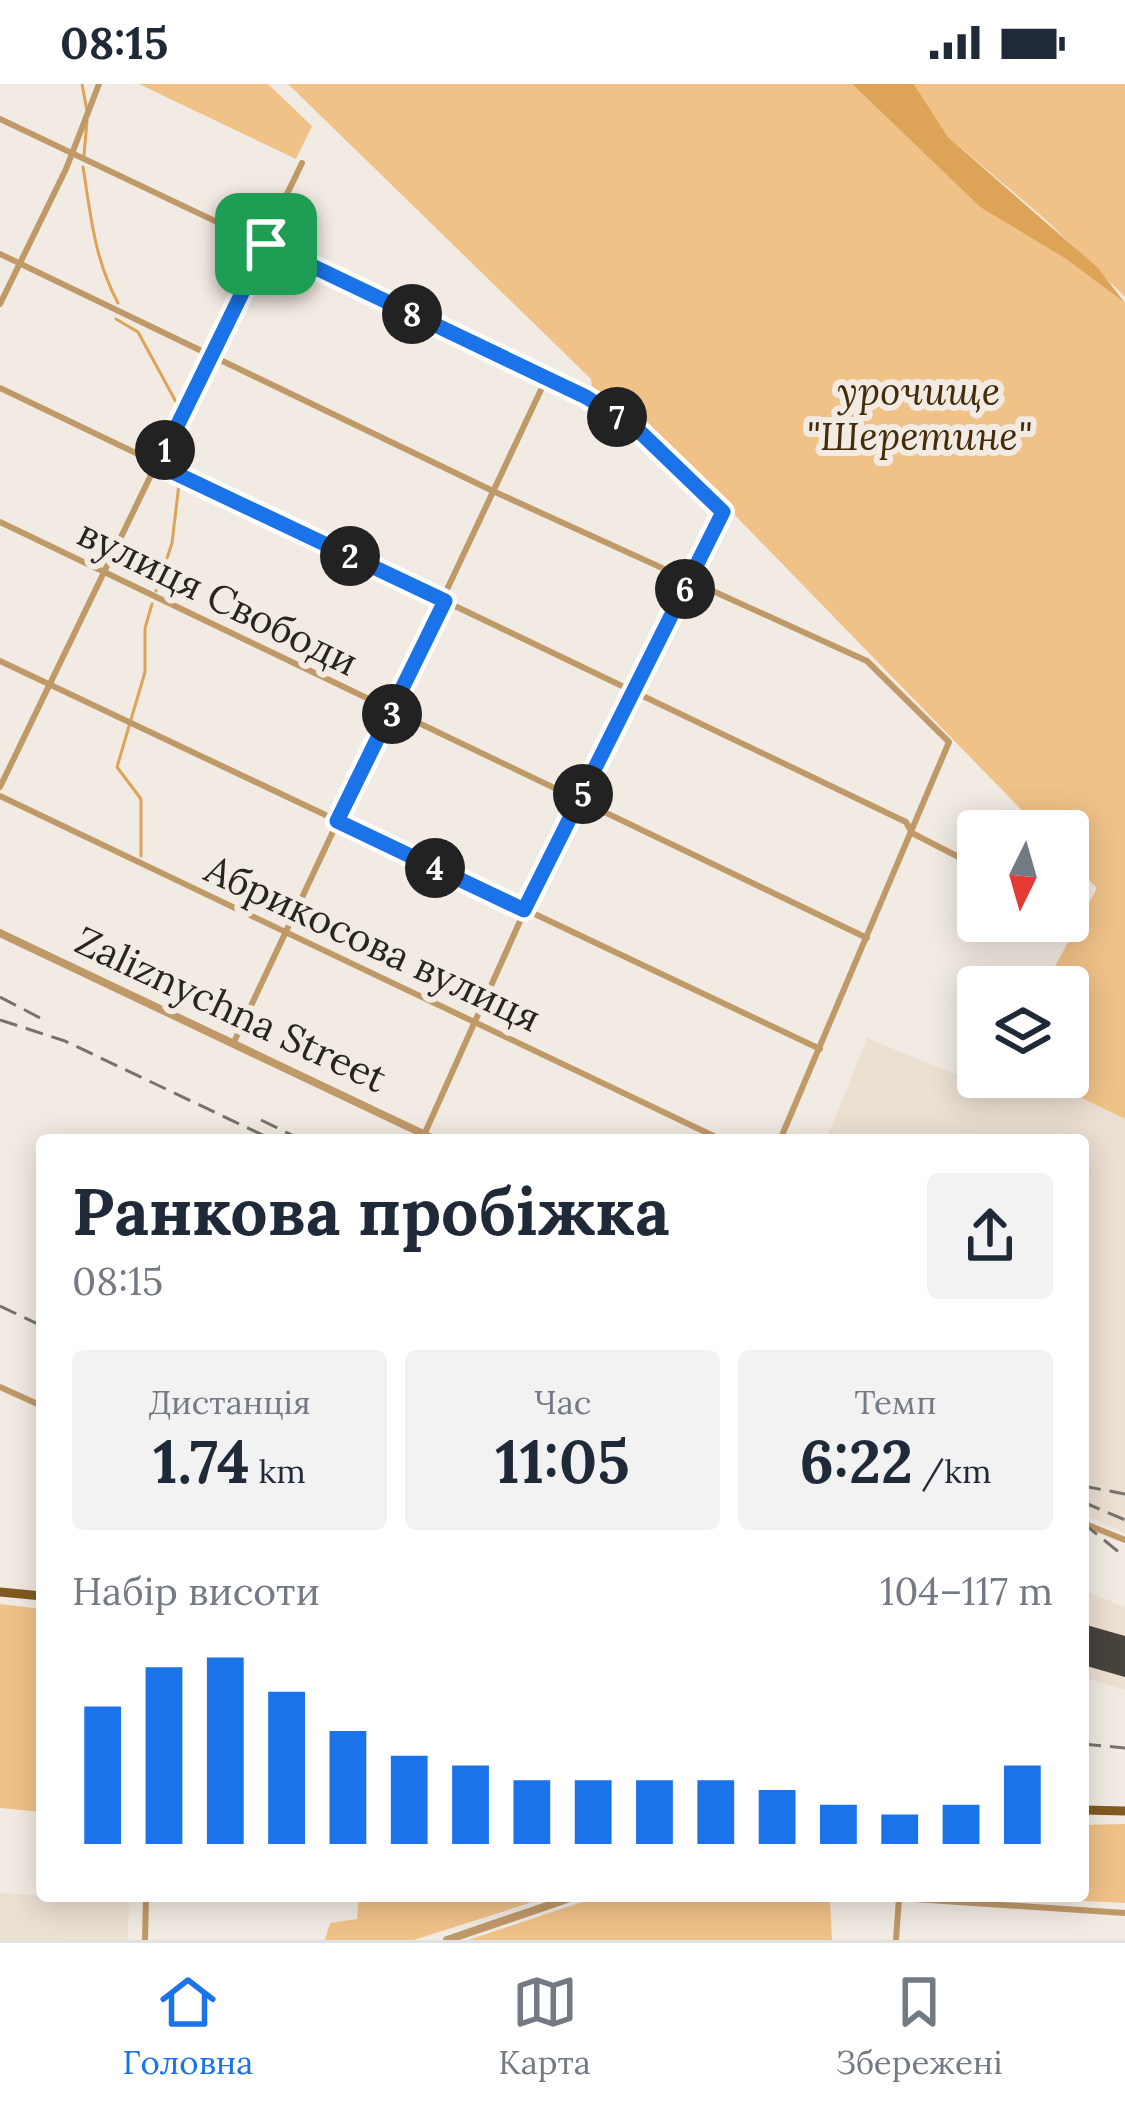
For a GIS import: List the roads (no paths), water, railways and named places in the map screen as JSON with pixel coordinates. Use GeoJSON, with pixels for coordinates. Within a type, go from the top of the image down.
{"type":"FeatureCollection","features":[{"type":"Feature","properties":{"kind":"main road"},"geometry":{"type":"LineString","coordinates":[[0,1592],[36,1595]]}},
{"type":"Feature","properties":{"kind":"main road"},"geometry":{"type":"LineString","coordinates":[[1089,1810],[1125,1811]]}},
{"type":"Feature","properties":{"kind":"street"},"geometry":{"type":"LineString","coordinates":[[0,304],[99,84]]}},
{"type":"Feature","properties":{"kind":"street"},"geometry":{"type":"LineString","coordinates":[[0,119],[547,377],[638,430],[723,512],[524,910],[424,1134]]}},
{"type":"Feature","properties":{"kind":"street"},"geometry":{"type":"LineString","coordinates":[[0,791],[302,163]]}},
{"type":"Feature","properties":{"kind":"street"},"geometry":{"type":"LineString","coordinates":[[0,254],[495,492],[867,661],[949,742],[783,1134]]}},
{"type":"Feature","properties":{"kind":"street"},"geometry":{"type":"LineString","coordinates":[[233,1044],[394,711],[547,377]]}},
{"type":"Feature","properties":{"kind":"street"},"geometry":{"type":"LineString","coordinates":[[0,388],[906,822],[912,833],[957,856]]}},
{"type":"Feature","properties":{"kind":"street","name":"вулиця Свободи"},"geometry":{"type":"LineString","coordinates":[[0,523],[867,938]]}},
{"type":"Feature","properties":{"kind":"street"},"geometry":{"type":"LineString","coordinates":[[0,661],[820,1049]]}},
{"type":"Feature","properties":{"kind":"street","name":"Абрикосова вулиця"},"geometry":{"type":"LineString","coordinates":[[0,791],[710,1134]]}},
{"type":"Feature","properties":{"kind":"street","name":"Zaliznychna Street"},"geometry":{"type":"LineString","coordinates":[[0,933],[422,1134]]}},
{"type":"Feature","properties":{"kind":"street"},"geometry":{"type":"LineString","coordinates":[[0,1387],[36,1403]]}},
{"type":"Feature","properties":{"kind":"street"},"geometry":{"type":"LineString","coordinates":[[1089,1525],[1125,1540]]}},
{"type":"Feature","properties":{"kind":"street"},"geometry":{"type":"LineString","coordinates":[[145,1940],[146,1902]]}},
{"type":"Feature","properties":{"kind":"street"},"geometry":{"type":"LineString","coordinates":[[447,1940],[558,1902]]}},
{"type":"Feature","properties":{"kind":"street"},"geometry":{"type":"LineString","coordinates":[[896,1940],[899,1902]]}},
{"type":"Feature","properties":{"kind":"street"},"geometry":{"type":"LineString","coordinates":[[1020,1902],[1125,1913]]}},
{"type":"Feature","properties":{"kind":"waterway"},"geometry":{"type":"LineString","coordinates":[[82,84],[87,111]]}},
{"type":"Feature","properties":{"kind":"waterway"},"geometry":{"type":"LineString","coordinates":[[84,155],[87,121]]}},
{"type":"Feature","properties":{"kind":"waterway"},"geometry":{"type":"LineString","coordinates":[[83,167],[98,253],[118,303]]}},
{"type":"Feature","properties":{"kind":"waterway"},"geometry":{"type":"LineString","coordinates":[[116,319],[138,332],[188,424],[180,452],[184,468]]}},
{"type":"Feature","properties":{"kind":"waterway"},"geometry":{"type":"LineString","coordinates":[[156,591],[172,543],[179,484]]}},
{"type":"Feature","properties":{"kind":"waterway"},"geometry":{"type":"LineString","coordinates":[[141,856],[141,799],[117,767],[145,672],[145,628],[152,604]]}},
{"type":"Feature","properties":{"kind":"railway"},"geometry":{"type":"LineString","coordinates":[[0,997],[46,1021]]}},
{"type":"Feature","properties":{"kind":"railway"},"geometry":{"type":"LineString","coordinates":[[0,1020],[65,1041],[260,1134]]}},
{"type":"Feature","properties":{"kind":"railway"},"geometry":{"type":"LineString","coordinates":[[261,1120],[290,1134]]}},
{"type":"Feature","properties":{"kind":"railway"},"geometry":{"type":"LineString","coordinates":[[0,1306],[36,1323]]}},
{"type":"Feature","properties":{"kind":"railway"},"geometry":{"type":"LineString","coordinates":[[1089,1487],[1125,1494]]}},
{"type":"Feature","properties":{"kind":"railway"},"geometry":{"type":"LineString","coordinates":[[1089,1505],[1125,1520]]}},
{"type":"Feature","properties":{"kind":"railway"},"geometry":{"type":"LineString","coordinates":[[1089,1528],[1125,1557]]}},
{"type":"Feature","properties":{"kind":"railway"},"geometry":{"type":"LineString","coordinates":[[1089,1745],[1125,1748]]}},
{"type":"Feature","properties":{"kind":"park label","name":"урочище \"Шеретине\""},"geometry":{"type":"Point","coordinates":[919,414]}}]}
